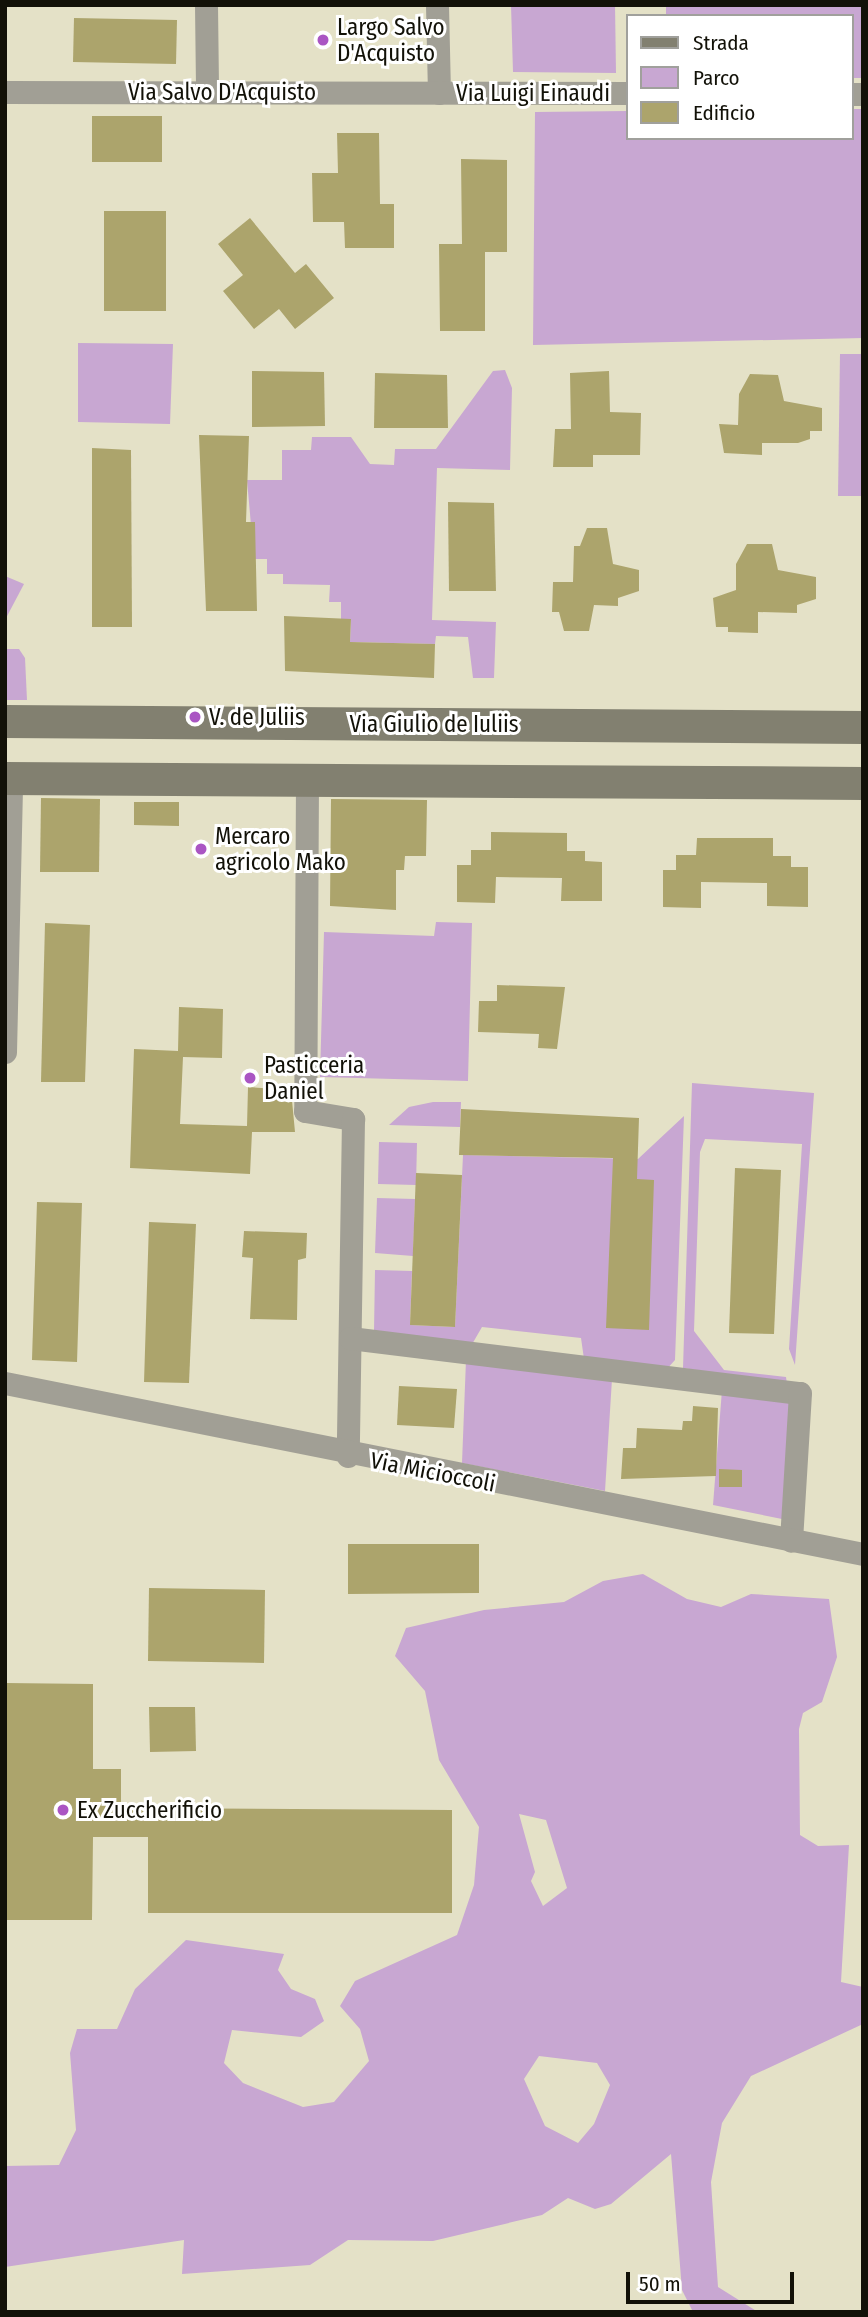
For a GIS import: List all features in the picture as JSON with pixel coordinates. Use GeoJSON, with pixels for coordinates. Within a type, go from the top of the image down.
{"type":"FeatureCollection","features":[{"type":"Feature","properties":{"kind":"main road","name":"Via Giulio de Iuliis"},"geometry":{"type":"LineString","coordinates":[[5,721],[863,727]]}},
{"type":"Feature","properties":{"kind":"main road"},"geometry":{"type":"LineString","coordinates":[[8,778],[863,782]]}},
{"type":"Feature","properties":{"kind":"street"},"geometry":{"type":"LineString","coordinates":[[206,5],[207,92]]}},
{"type":"Feature","properties":{"kind":"street"},"geometry":{"type":"LineString","coordinates":[[438,5],[439,93]]}},
{"type":"Feature","properties":{"kind":"street","name":"Via Salvo D'Acquisto"},"geometry":{"type":"LineString","coordinates":[[5,92],[439,93]]}},
{"type":"Feature","properties":{"kind":"street","name":"Via Luigi Einaudi"},"geometry":{"type":"LineString","coordinates":[[439,93],[626,93]]}},
{"type":"Feature","properties":{"kind":"street"},"geometry":{"type":"LineString","coordinates":[[5,1052],[8,778]]}},
{"type":"Feature","properties":{"kind":"street"},"geometry":{"type":"LineString","coordinates":[[307,780],[305,1111],[353,1119],[348,1456]]}},
{"type":"Feature","properties":{"kind":"street"},"geometry":{"type":"LineString","coordinates":[[350,1338],[800,1393],[791,1541]]}},
{"type":"Feature","properties":{"kind":"street","name":"Via Micioccoli"},"geometry":{"type":"LineString","coordinates":[[5,1383],[348,1456],[863,1554]]}},
{"type":"Feature","properties":{"kind":"green space"},"geometry":{"type":"Polygon","coordinates":[[[511,5],[615,5],[616,73],[513,72],[511,5]]]}},
{"type":"Feature","properties":{"kind":"green space"},"geometry":{"type":"Polygon","coordinates":[[[666,5],[863,5],[863,78],[854,78],[854,14],[666,14],[666,5]]]}},
{"type":"Feature","properties":{"kind":"green space"},"geometry":{"type":"Polygon","coordinates":[[[854,109],[863,109],[863,338],[533,345],[535,112],[626,111],[626,140],[854,140],[854,109]]]}},
{"type":"Feature","properties":{"kind":"green space"},"geometry":{"type":"Polygon","coordinates":[[[78,343],[173,344],[170,424],[78,422],[78,343]]]}},
{"type":"Feature","properties":{"kind":"green space"},"geometry":{"type":"Polygon","coordinates":[[[840,354],[863,354],[863,496],[838,496],[840,354]]]}},
{"type":"Feature","properties":{"kind":"green space"},"geometry":{"type":"Polygon","coordinates":[[[505,370],[512,388],[510,470],[437,468],[432,620],[496,622],[494,678],[473,678],[468,637],[436,636],[435,644],[350,642],[351,619],[341,619],[341,602],[329,602],[330,585],[283,584],[283,574],[267,574],[267,559],[254,559],[247,480],[282,480],[282,450],[311,450],[312,437],[351,437],[370,464],[394,465],[395,449],[436,449],[493,371],[505,370]]]}},
{"type":"Feature","properties":{"kind":"green space"},"geometry":{"type":"Polygon","coordinates":[[[5,576],[24,584],[5,620],[5,576]]]}},
{"type":"Feature","properties":{"kind":"green space"},"geometry":{"type":"Polygon","coordinates":[[[5,649],[19,649],[25,658],[27,700],[5,700],[5,649]]]}},
{"type":"Feature","properties":{"kind":"green space"},"geometry":{"type":"Polygon","coordinates":[[[436,922],[472,923],[468,1081],[320,1077],[324,932],[434,936],[436,922]]]}},
{"type":"Feature","properties":{"kind":"green space"},"geometry":{"type":"Polygon","coordinates":[[[692,1083],[814,1093],[795,1365],[789,1349],[802,1144],[705,1139],[700,1152],[694,1331],[724,1370],[786,1377],[787,1384],[683,1368],[692,1083]]]}},
{"type":"Feature","properties":{"kind":"green space"},"geometry":{"type":"Polygon","coordinates":[[[433,1102],[461,1102],[460,1127],[389,1125],[409,1107],[433,1102]]]}},
{"type":"Feature","properties":{"kind":"green space"},"geometry":{"type":"Polygon","coordinates":[[[684,1116],[675,1360],[665,1371],[584,1359],[581,1338],[482,1327],[471,1346],[374,1331],[375,1270],[412,1271],[410,1325],[455,1327],[463,1155],[638,1159],[684,1116]]]}},
{"type":"Feature","properties":{"kind":"green space"},"geometry":{"type":"Polygon","coordinates":[[[379,1142],[417,1143],[416,1185],[378,1184],[379,1142]]]}},
{"type":"Feature","properties":{"kind":"green space"},"geometry":{"type":"Polygon","coordinates":[[[377,1198],[415,1199],[413,1256],[375,1253],[377,1198]]]}},
{"type":"Feature","properties":{"kind":"green space"},"geometry":{"type":"Polygon","coordinates":[[[466,1360],[612,1379],[605,1491],[462,1463],[466,1360]]]}},
{"type":"Feature","properties":{"kind":"green space"},"geometry":{"type":"Polygon","coordinates":[[[722,1390],[795,1397],[787,1520],[713,1505],[722,1390]]]}},
{"type":"Feature","properties":{"kind":"green space"},"geometry":{"type":"Polygon","coordinates":[[[643,1574],[687,1599],[721,1607],[751,1594],[829,1599],[837,1657],[822,1702],[803,1713],[799,1729],[800,1835],[818,1846],[849,1845],[841,1982],[863,1987],[863,2024],[751,2076],[722,2123],[711,2182],[718,2287],[758,2312],[693,2312],[682,2290],[671,2154],[611,2204],[595,2209],[568,2198],[542,2215],[433,2241],[348,2240],[310,2265],[182,2274],[184,2240],[5,2267],[5,2166],[59,2165],[76,2130],[70,2053],[77,2029],[117,2029],[135,1989],[186,1940],[284,1954],[278,1970],[291,1989],[315,1999],[324,2021],[301,2037],[232,2030],[224,2063],[243,2083],[303,2107],[334,2102],[369,2061],[360,2029],[340,2006],[355,1981],[457,1935],[474,1885],[479,1827],[439,1760],[425,1691],[395,1656],[406,1628],[484,1610],[564,1602],[603,1581],[643,1574]],[[519,1814],[535,1872],[531,1881],[543,1906],[567,1888],[546,1820],[519,1814]],[[539,2056],[524,2079],[545,2126],[578,2143],[594,2124],[610,2085],[597,2063],[539,2056]]]}},
{"type":"Feature","properties":{"kind":"building"},"geometry":{"type":"Polygon","coordinates":[[[74,18],[177,20],[176,64],[73,62],[74,18]]]}},
{"type":"Feature","properties":{"kind":"building"},"geometry":{"type":"Polygon","coordinates":[[[92,116],[162,116],[162,162],[92,162],[92,116]]]}},
{"type":"Feature","properties":{"kind":"building"},"geometry":{"type":"Polygon","coordinates":[[[337,133],[379,133],[380,204],[394,204],[394,248],[345,248],[344,222],[313,222],[312,173],[338,173],[337,133]]]}},
{"type":"Feature","properties":{"kind":"building"},"geometry":{"type":"Polygon","coordinates":[[[461,159],[507,160],[507,252],[485,252],[485,331],[440,331],[439,244],[462,244],[461,159]]]}},
{"type":"Feature","properties":{"kind":"building"},"geometry":{"type":"Polygon","coordinates":[[[104,211],[166,211],[166,311],[104,311],[104,211]]]}},
{"type":"Feature","properties":{"kind":"building"},"geometry":{"type":"Polygon","coordinates":[[[250,218],[295,273],[306,264],[334,298],[295,329],[279,309],[254,329],[223,291],[243,275],[218,244],[250,218]]]}},
{"type":"Feature","properties":{"kind":"building"},"geometry":{"type":"Polygon","coordinates":[[[252,371],[324,372],[325,426],[252,427],[252,371]]]}},
{"type":"Feature","properties":{"kind":"building"},"geometry":{"type":"Polygon","coordinates":[[[609,371],[610,412],[641,413],[640,455],[593,455],[593,467],[553,467],[555,429],[571,429],[570,373],[609,371]]]}},
{"type":"Feature","properties":{"kind":"building"},"geometry":{"type":"Polygon","coordinates":[[[375,373],[447,375],[448,428],[374,428],[375,373]]]}},
{"type":"Feature","properties":{"kind":"building"},"geometry":{"type":"Polygon","coordinates":[[[750,374],[778,375],[784,401],[822,408],[822,431],[810,431],[810,439],[798,443],[762,443],[762,455],[724,453],[719,424],[738,425],[739,394],[750,374]]]}},
{"type":"Feature","properties":{"kind":"building"},"geometry":{"type":"Polygon","coordinates":[[[199,435],[249,436],[246,522],[255,522],[257,611],[206,611],[199,435]]]}},
{"type":"Feature","properties":{"kind":"building"},"geometry":{"type":"Polygon","coordinates":[[[92,448],[131,450],[132,627],[92,627],[92,448]]]}},
{"type":"Feature","properties":{"kind":"building"},"geometry":{"type":"Polygon","coordinates":[[[448,502],[494,503],[496,591],[449,591],[448,502]]]}},
{"type":"Feature","properties":{"kind":"building"},"geometry":{"type":"Polygon","coordinates":[[[587,528],[607,528],[613,564],[639,570],[639,591],[618,598],[618,606],[594,605],[589,631],[564,631],[559,612],[552,612],[553,582],[573,582],[574,546],[580,546],[587,528]]]}},
{"type":"Feature","properties":{"kind":"building"},"geometry":{"type":"Polygon","coordinates":[[[747,544],[772,544],[778,570],[816,577],[816,599],[797,605],[797,613],[758,612],[758,633],[728,632],[728,627],[716,627],[713,598],[736,590],[736,564],[747,544]]]}},
{"type":"Feature","properties":{"kind":"building"},"geometry":{"type":"Polygon","coordinates":[[[284,616],[351,619],[350,642],[435,644],[434,678],[285,671],[284,616]]]}},
{"type":"Feature","properties":{"kind":"building"},"geometry":{"type":"Polygon","coordinates":[[[41,798],[100,799],[99,872],[40,872],[41,798]]]}},
{"type":"Feature","properties":{"kind":"building"},"geometry":{"type":"Polygon","coordinates":[[[331,799],[427,800],[426,856],[405,856],[404,870],[396,870],[396,910],[330,906],[331,799]]]}},
{"type":"Feature","properties":{"kind":"building"},"geometry":{"type":"Polygon","coordinates":[[[134,802],[179,802],[179,826],[134,825],[134,802]]]}},
{"type":"Feature","properties":{"kind":"building"},"geometry":{"type":"Polygon","coordinates":[[[491,832],[567,833],[567,851],[585,851],[585,861],[602,862],[602,901],[561,901],[562,878],[496,877],[495,903],[457,902],[457,865],[471,865],[471,850],[491,850],[491,832]]]}},
{"type":"Feature","properties":{"kind":"building"},"geometry":{"type":"Polygon","coordinates":[[[697,838],[773,838],[773,856],[791,856],[791,867],[808,867],[808,907],[767,906],[767,883],[701,882],[701,908],[663,907],[663,870],[676,870],[676,855],[696,855],[697,838]]]}},
{"type":"Feature","properties":{"kind":"building"},"geometry":{"type":"Polygon","coordinates":[[[45,923],[90,925],[85,1082],[41,1082],[45,923]]]}},
{"type":"Feature","properties":{"kind":"building"},"geometry":{"type":"Polygon","coordinates":[[[497,985],[565,987],[557,1049],[538,1048],[539,1034],[478,1032],[479,1001],[497,1001],[497,985]]]}},
{"type":"Feature","properties":{"kind":"building"},"geometry":{"type":"Polygon","coordinates":[[[179,1007],[223,1009],[222,1058],[183,1057],[180,1124],[247,1126],[248,1087],[291,1090],[295,1132],[252,1132],[250,1174],[130,1168],[134,1049],[178,1051],[179,1007]]]}},
{"type":"Feature","properties":{"kind":"building"},"geometry":{"type":"Polygon","coordinates":[[[461,1109],[639,1118],[637,1179],[654,1180],[649,1330],[606,1328],[613,1158],[459,1155],[461,1109]]]}},
{"type":"Feature","properties":{"kind":"building"},"geometry":{"type":"Polygon","coordinates":[[[735,1168],[781,1170],[774,1334],[729,1333],[735,1168]]]}},
{"type":"Feature","properties":{"kind":"building"},"geometry":{"type":"Polygon","coordinates":[[[416,1173],[462,1175],[455,1327],[410,1325],[416,1173]]]}},
{"type":"Feature","properties":{"kind":"building"},"geometry":{"type":"Polygon","coordinates":[[[37,1202],[82,1203],[77,1362],[32,1360],[37,1202]]]}},
{"type":"Feature","properties":{"kind":"building"},"geometry":{"type":"Polygon","coordinates":[[[149,1222],[196,1224],[189,1383],[144,1382],[149,1222]]]}},
{"type":"Feature","properties":{"kind":"building"},"geometry":{"type":"Polygon","coordinates":[[[244,1231],[307,1233],[306,1258],[298,1260],[297,1320],[250,1319],[253,1258],[242,1257],[244,1231]]]}},
{"type":"Feature","properties":{"kind":"building"},"geometry":{"type":"Polygon","coordinates":[[[399,1386],[457,1389],[454,1428],[397,1425],[399,1386]]]}},
{"type":"Feature","properties":{"kind":"building"},"geometry":{"type":"Polygon","coordinates":[[[693,1406],[718,1408],[716,1476],[621,1479],[623,1448],[636,1448],[637,1428],[682,1430],[683,1421],[692,1421],[693,1406]]]}},
{"type":"Feature","properties":{"kind":"building"},"geometry":{"type":"Polygon","coordinates":[[[719,1469],[742,1470],[742,1487],[719,1487],[719,1469]]]}},
{"type":"Feature","properties":{"kind":"building"},"geometry":{"type":"Polygon","coordinates":[[[348,1544],[479,1544],[479,1593],[348,1594],[348,1544]]]}},
{"type":"Feature","properties":{"kind":"building"},"geometry":{"type":"Polygon","coordinates":[[[149,1588],[265,1590],[264,1663],[148,1661],[149,1588]]]}},
{"type":"Feature","properties":{"kind":"building"},"geometry":{"type":"Polygon","coordinates":[[[5,1683],[93,1684],[93,1769],[121,1769],[121,1808],[452,1810],[452,1913],[148,1913],[148,1837],[93,1837],[92,1920],[5,1920],[5,1683]]]}},
{"type":"Feature","properties":{"kind":"building"},"geometry":{"type":"Polygon","coordinates":[[[149,1707],[195,1707],[196,1751],[150,1752],[149,1707]]]}},
{"type":"Feature","properties":{"kind":"place","name":"Largo Salvo D'Acquisto"},"geometry":{"type":"Point","coordinates":[323,40]}},
{"type":"Feature","properties":{"kind":"place","name":"V. de Juliis"},"geometry":{"type":"Point","coordinates":[195,717]}},
{"type":"Feature","properties":{"kind":"place","name":"Mercaro agricolo Mako"},"geometry":{"type":"Point","coordinates":[201,849]}},
{"type":"Feature","properties":{"kind":"place","name":"Pasticceria Daniel"},"geometry":{"type":"Point","coordinates":[250,1078]}},
{"type":"Feature","properties":{"kind":"place","name":"Ex Zuccherificio"},"geometry":{"type":"Point","coordinates":[63,1810]}}]}
